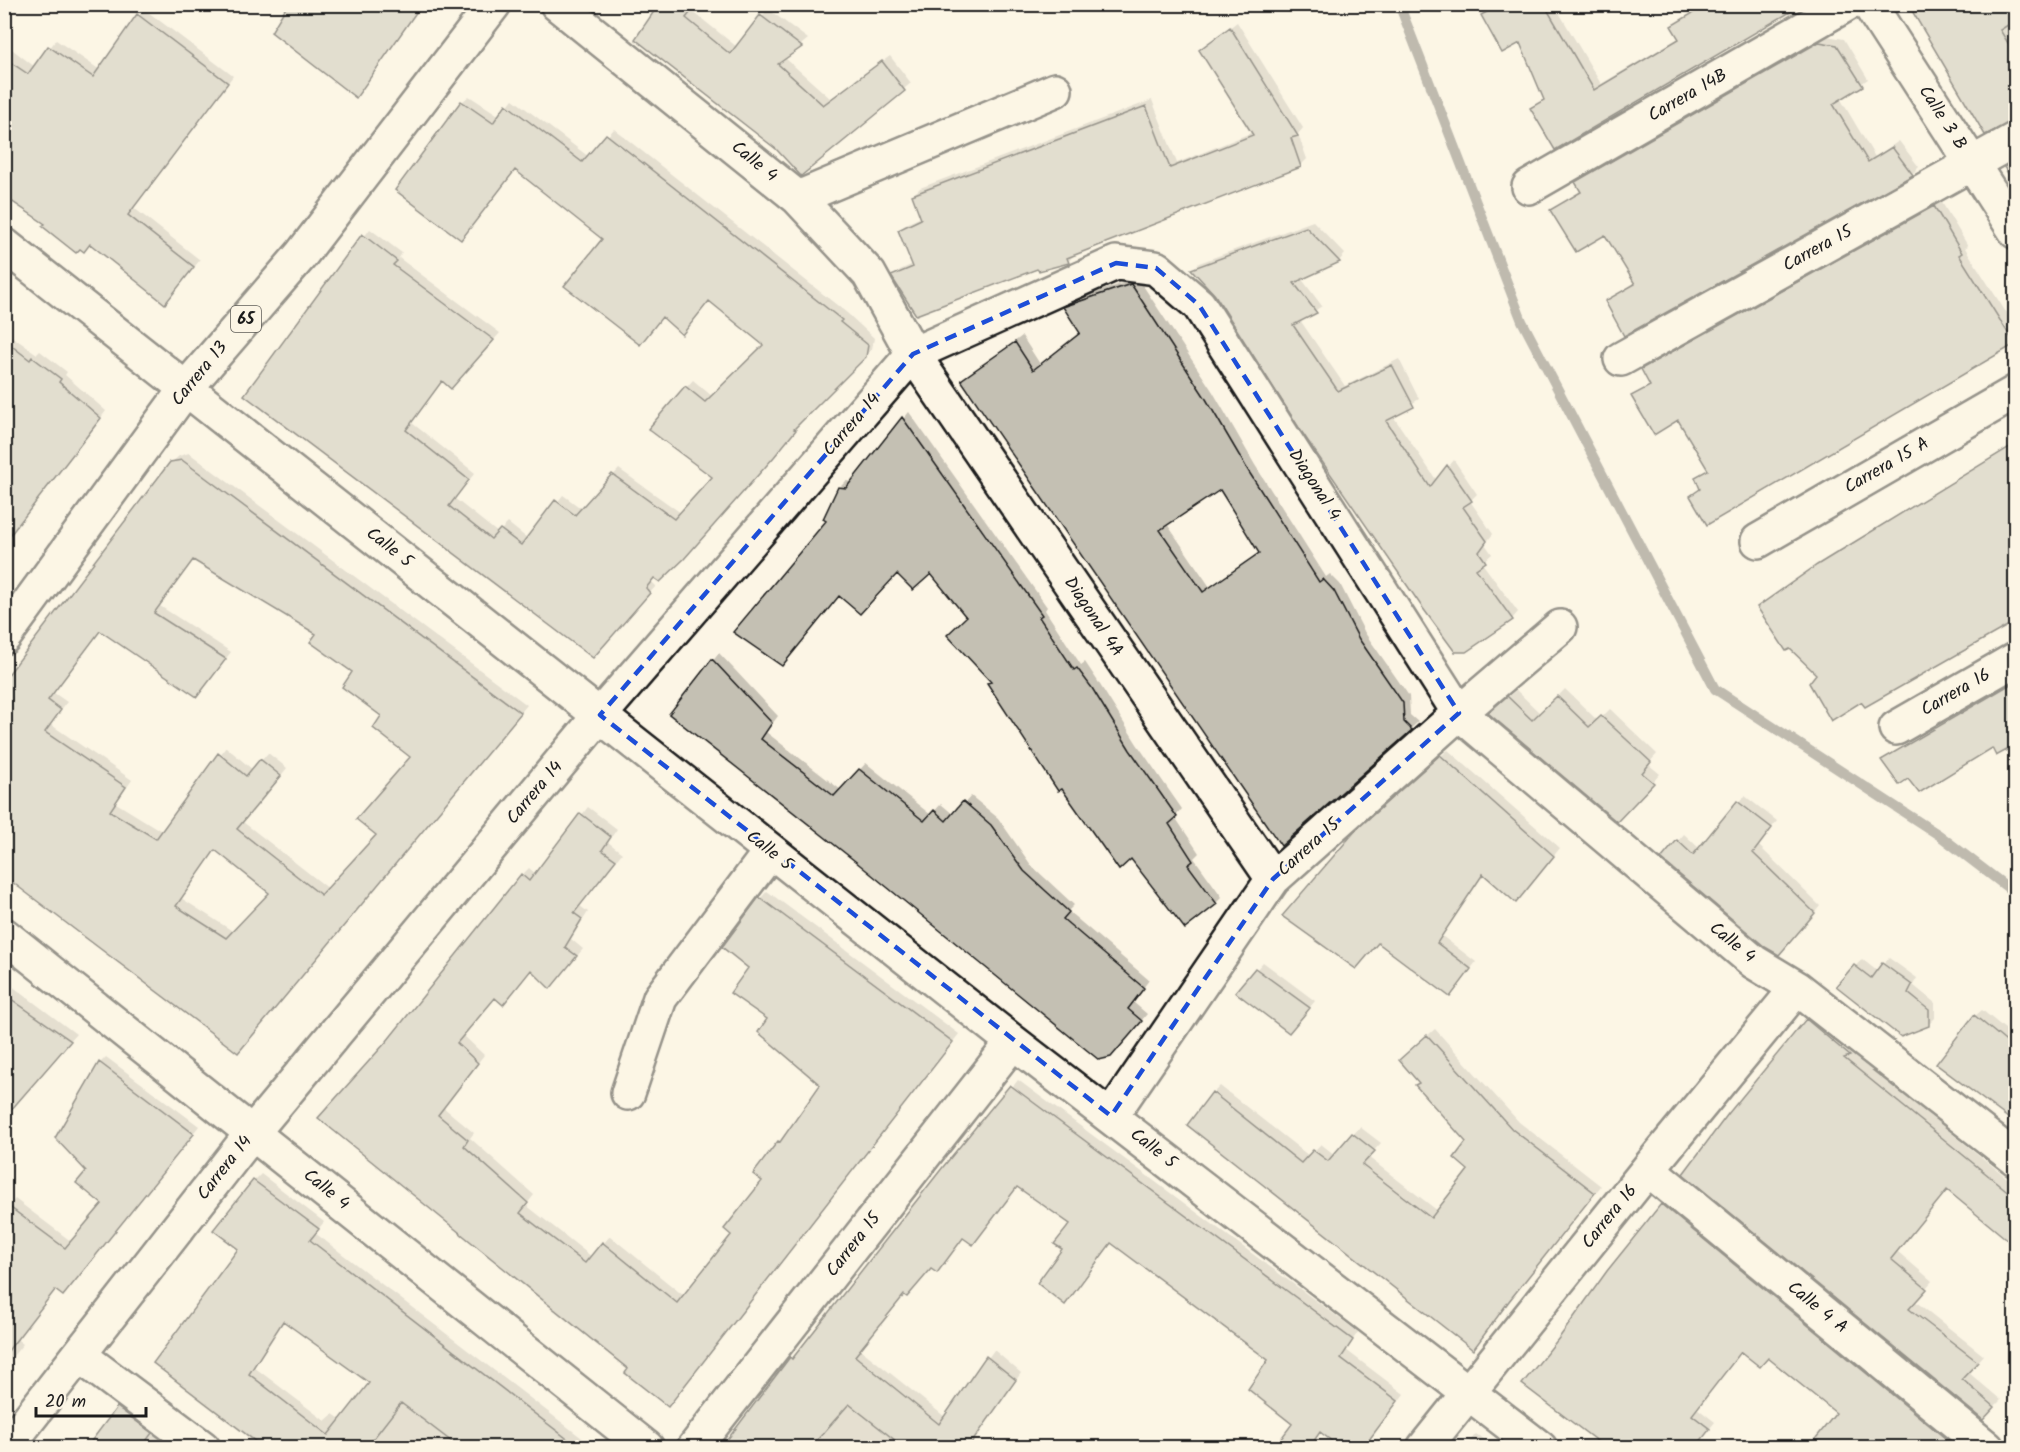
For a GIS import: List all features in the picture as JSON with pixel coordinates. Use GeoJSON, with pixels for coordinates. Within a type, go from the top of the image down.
{"type":"FeatureCollection","features":[{"type":"Feature","properties":{"kind":"street","name":"Carrera 13"},"geometry":{"type":"LineString","coordinates":[[4,637],[187,387],[302,255],[494,4]]}},
{"type":"Feature","properties":{"kind":"street","name":"Calle 4"},"geometry":{"type":"LineString","coordinates":[[557,4],[798,198],[869,274],[913,354]]}},
{"type":"Feature","properties":{"kind":"street","name":"Carrera 14B"},"geometry":{"type":"LineString","coordinates":[[1529,187],[1847,4]]}},
{"type":"Feature","properties":{"kind":"street","name":"Calle 3 B"},"geometry":{"type":"LineString","coordinates":[[1869,4],[2016,232]]}},
{"type":"Feature","properties":{"kind":"street"},"geometry":{"type":"LineString","coordinates":[[798,198],[1054,90]]}},
{"type":"Feature","properties":{"kind":"street","name":"Carrera 15"},"geometry":{"type":"LineString","coordinates":[[1621,359],[2016,139]]}},
{"type":"Feature","properties":{"kind":"street","name":"Calle 5"},"geometry":{"type":"LineString","coordinates":[[4,245],[187,387],[770,852],[1540,1448]]}},
{"type":"Feature","properties":{"kind":"street","name":"Carrera 14"},"geometry":{"type":"LineString","coordinates":[[6,1448],[253,1132],[600,716],[913,354],[1116,263],[1156,268]]}},
{"type":"Feature","properties":{"kind":"street","name":"Diagonal 4"},"geometry":{"type":"LineString","coordinates":[[1156,268],[1199,306],[1459,713]]}},
{"type":"Feature","properties":{"kind":"street","name":"Diagonal 4A"},"geometry":{"type":"LineString","coordinates":[[913,354],[1273,879]]}},
{"type":"Feature","properties":{"kind":"street","name":"Carrera 15 A"},"geometry":{"type":"LineString","coordinates":[[1758,541],[2016,392]]}},
{"type":"Feature","properties":{"kind":"street","name":"Carrera 15"},"geometry":{"type":"LineString","coordinates":[[1111,1116],[1273,879],[1459,713],[1560,627]]}},
{"type":"Feature","properties":{"kind":"street","name":"Carrera 16"},"geometry":{"type":"LineString","coordinates":[[1896,728],[2016,659]]}},
{"type":"Feature","properties":{"kind":"street","name":"Calle 4"},"geometry":{"type":"LineString","coordinates":[[1459,713],[1754,963],[1797,988],[2016,1159]]}},
{"type":"Feature","properties":{"kind":"street"},"geometry":{"type":"LineString","coordinates":[[628,1093],[660,998],[770,852]]}},
{"type":"Feature","properties":{"kind":"street","name":"Calle 4"},"geometry":{"type":"LineString","coordinates":[[4,934],[647,1448]]}},
{"type":"Feature","properties":{"kind":"street","name":"Carrera 16"},"geometry":{"type":"LineString","coordinates":[[1424,1448],[1648,1168],[1797,988]]}},
{"type":"Feature","properties":{"kind":"street","name":"Carrera 15"},"geometry":{"type":"LineString","coordinates":[[694,1448],[1013,1042]]}},
{"type":"Feature","properties":{"kind":"street","name":"Calle 4 A"},"geometry":{"type":"LineString","coordinates":[[1648,1168],[1987,1448]]}},
{"type":"Feature","properties":{"kind":"street"},"geometry":{"type":"LineString","coordinates":[[79,1355],[203,1448]]}},
{"type":"Feature","properties":{"kind":"highlighted area"},"geometry":{"type":"Polygon","coordinates":[[[1116,263],[1156,268],[1199,305],[1459,713],[1273,879],[1111,1116],[600,715],[913,354],[1116,263]]]}},
{"type":"Feature","properties":{"kind":"building"},"geometry":{"type":"Polygon","coordinates":[[[288,4],[422,4],[356,98],[271,32],[288,4]]]}},
{"type":"Feature","properties":{"kind":"building"},"geometry":{"type":"Polygon","coordinates":[[[659,4],[697,4],[686,18],[730,54],[760,15],[802,47],[778,64],[823,105],[882,61],[905,91],[801,176],[776,149],[635,39],[659,4]]]}},
{"type":"Feature","properties":{"kind":"building"},"geometry":{"type":"Polygon","coordinates":[[[1502,4],[1544,4],[1594,90],[1679,39],[1671,26],[1708,4],[1804,4],[1555,150],[1530,108],[1544,100],[1520,43],[1502,53],[1481,15],[1502,4]]]}},
{"type":"Feature","properties":{"kind":"building"},"geometry":{"type":"Polygon","coordinates":[[[1908,4],[2016,4],[2016,20],[2000,30],[2016,56],[2016,120],[1985,135],[1908,4]]]}},
{"type":"Feature","properties":{"kind":"building"},"geometry":{"type":"Polygon","coordinates":[[[137,14],[228,83],[128,215],[194,267],[165,304],[90,244],[84,252],[80,249],[76,253],[42,226],[45,224],[4,196],[4,58],[28,74],[48,46],[93,77],[137,14]]]}},
{"type":"Feature","properties":{"kind":"building"},"geometry":{"type":"Polygon","coordinates":[[[1230,27],[1298,136],[1291,138],[1301,167],[1067,258],[1069,263],[1039,271],[1037,269],[916,315],[891,276],[913,267],[898,230],[921,219],[912,195],[1146,106],[1170,168],[1253,135],[1199,50],[1230,27]]]}},
{"type":"Feature","properties":{"kind":"building"},"geometry":{"type":"Polygon","coordinates":[[[1819,42],[1837,45],[1863,86],[1833,104],[1868,162],[1892,147],[1913,175],[1624,336],[1605,301],[1635,284],[1605,235],[1576,252],[1550,210],[1581,192],[1575,182],[1819,42]]]}},
{"type":"Feature","properties":{"kind":"building"},"geometry":{"type":"Polygon","coordinates":[[[461,101],[493,123],[506,104],[582,162],[606,134],[842,320],[840,322],[868,345],[866,357],[794,429],[796,430],[774,457],[684,559],[660,582],[654,578],[646,588],[650,593],[593,658],[244,395],[362,234],[397,261],[393,265],[494,340],[451,389],[442,381],[406,430],[469,480],[449,506],[491,539],[500,529],[521,545],[555,500],[575,515],[612,474],[674,519],[712,477],[648,429],[685,386],[705,402],[763,345],[709,301],[682,335],[662,317],[640,345],[564,286],[602,239],[515,170],[461,240],[395,190],[461,101]]]}},
{"type":"Feature","properties":{"kind":"building"},"geometry":{"type":"Polygon","coordinates":[[[2016,161],[2016,186],[2004,167],[2016,161]]]}},
{"type":"Feature","properties":{"kind":"building"},"geometry":{"type":"Polygon","coordinates":[[[1934,206],[1962,253],[1959,255],[2015,344],[1707,525],[1690,496],[1700,489],[1695,477],[1708,470],[1678,420],[1654,435],[1631,396],[1650,386],[1641,369],[1934,206]]]}},
{"type":"Feature","properties":{"kind":"building"},"geometry":{"type":"Polygon","coordinates":[[[1306,227],[1340,262],[1294,283],[1317,313],[1293,325],[1338,391],[1392,365],[1414,407],[1386,421],[1430,487],[1447,465],[1472,501],[1463,507],[1487,541],[1479,552],[1486,562],[1476,569],[1513,620],[1466,652],[1455,652],[1422,607],[1301,431],[1215,295],[1191,269],[1306,227]]]}},
{"type":"Feature","properties":{"kind":"building"},"geometry":{"type":"Polygon","coordinates":[[[1131,284],[1206,399],[1319,582],[1323,579],[1334,591],[1359,639],[1403,703],[1404,722],[1412,730],[1281,846],[961,380],[1015,342],[1033,370],[1080,333],[1063,307],[1131,284]],[[1220,490],[1160,530],[1203,592],[1259,553],[1220,490]]]}},
{"type":"Feature","properties":{"kind":"building"},"geometry":{"type":"Polygon","coordinates":[[[4,340],[30,360],[32,357],[61,379],[59,382],[101,418],[4,543],[4,340]]]}},
{"type":"Feature","properties":{"kind":"building"},"geometry":{"type":"Polygon","coordinates":[[[902,417],[1042,615],[1039,617],[1074,670],[1077,668],[1092,688],[1130,750],[1177,817],[1169,824],[1193,861],[1188,865],[1217,904],[1185,929],[1131,859],[1119,870],[1062,789],[1058,791],[987,683],[991,682],[947,635],[966,617],[931,574],[913,590],[897,574],[860,614],[839,596],[782,666],[733,632],[826,521],[823,519],[838,487],[846,488],[902,417]]]}},
{"type":"Feature","properties":{"kind":"building"},"geometry":{"type":"Polygon","coordinates":[[[2016,443],[2016,621],[1865,707],[1861,702],[1831,721],[1809,683],[1816,674],[1790,649],[1786,651],[1757,607],[1817,565],[2016,443]]]}},
{"type":"Feature","properties":{"kind":"building"},"geometry":{"type":"Polygon","coordinates":[[[182,460],[521,713],[238,1053],[4,876],[4,680],[170,462],[182,460]],[[193,560],[154,613],[226,659],[197,697],[100,631],[48,700],[61,710],[45,732],[126,787],[110,811],[156,839],[218,753],[246,776],[260,759],[281,776],[237,829],[321,895],[376,835],[356,819],[410,757],[373,728],[381,716],[342,687],[352,672],[310,642],[316,634],[193,560]],[[215,850],[176,906],[226,938],[269,893],[215,850]]]}},
{"type":"Feature","properties":{"kind":"building"},"geometry":{"type":"Polygon","coordinates":[[[712,659],[772,723],[761,739],[834,796],[859,769],[924,821],[934,810],[946,821],[963,801],[991,825],[1024,871],[1069,912],[1063,919],[1144,988],[1128,1009],[1142,1021],[1111,1057],[1099,1060],[855,861],[669,714],[712,659]]]}},
{"type":"Feature","properties":{"kind":"building"},"geometry":{"type":"Polygon","coordinates":[[[2016,681],[2016,745],[1996,756],[1992,748],[1919,793],[1908,779],[1899,785],[1881,760],[2016,681]]]}},
{"type":"Feature","properties":{"kind":"building"},"geometry":{"type":"Polygon","coordinates":[[[1507,696],[1532,720],[1557,696],[1589,727],[1601,716],[1651,762],[1642,773],[1654,783],[1617,822],[1488,713],[1507,696]]]}},
{"type":"Feature","properties":{"kind":"building"},"geometry":{"type":"Polygon","coordinates":[[[1440,755],[1554,856],[1516,903],[1483,874],[1437,943],[1471,969],[1450,997],[1378,943],[1356,969],[1282,916],[1357,829],[1440,755]]]}},
{"type":"Feature","properties":{"kind":"building"},"geometry":{"type":"Polygon","coordinates":[[[1737,801],[1772,828],[1753,853],[1815,913],[1779,955],[1765,947],[1661,859],[1677,840],[1693,855],[1737,801]]]}},
{"type":"Feature","properties":{"kind":"building"},"geometry":{"type":"Polygon","coordinates":[[[580,813],[611,837],[602,850],[616,860],[574,913],[582,919],[565,947],[577,956],[550,989],[531,970],[503,1005],[495,998],[457,1043],[478,1063],[438,1115],[468,1140],[464,1146],[528,1203],[520,1213],[585,1263],[602,1242],[677,1303],[731,1235],[724,1229],[762,1181],[753,1174],[778,1141],[780,1142],[820,1085],[758,1032],[767,1019],[730,993],[748,968],[722,947],[759,897],[953,1042],[668,1407],[625,1373],[628,1369],[318,1118],[387,1041],[521,874],[529,881],[580,813]]]}},
{"type":"Feature","properties":{"kind":"building"},"geometry":{"type":"Polygon","coordinates":[[[1882,963],[1912,985],[1908,993],[1929,1010],[1929,1026],[1901,1037],[1836,986],[1854,965],[1871,978],[1882,963]]]}},
{"type":"Feature","properties":{"kind":"building"},"geometry":{"type":"Polygon","coordinates":[[[1255,968],[1310,1008],[1289,1033],[1235,992],[1255,968]]]}},
{"type":"Feature","properties":{"kind":"building"},"geometry":{"type":"Polygon","coordinates":[[[4,994],[71,1041],[4,1118],[4,994]]]}},
{"type":"Feature","properties":{"kind":"building"},"geometry":{"type":"Polygon","coordinates":[[[1974,1015],[2016,1050],[2016,1124],[1936,1064],[1974,1015]]]}},
{"type":"Feature","properties":{"kind":"building"},"geometry":{"type":"Polygon","coordinates":[[[1806,1019],[1850,1056],[1844,1058],[2016,1198],[2016,1247],[1947,1190],[1891,1259],[1927,1289],[1909,1309],[1978,1362],[1962,1379],[1995,1407],[1983,1420],[1683,1174],[1728,1114],[1806,1019]]]}},
{"type":"Feature","properties":{"kind":"building"},"geometry":{"type":"Polygon","coordinates":[[[1427,1035],[1512,1129],[1595,1193],[1473,1350],[1187,1125],[1212,1092],[1301,1163],[1313,1150],[1328,1161],[1352,1133],[1375,1151],[1362,1165],[1431,1218],[1468,1170],[1454,1158],[1466,1142],[1415,1085],[1419,1083],[1399,1060],[1427,1035]]]}},
{"type":"Feature","properties":{"kind":"building"},"geometry":{"type":"Polygon","coordinates":[[[99,1062],[194,1134],[63,1296],[55,1290],[4,1356],[4,1203],[65,1248],[102,1204],[76,1183],[86,1171],[55,1138],[99,1062]]]}},
{"type":"Feature","properties":{"kind":"building"},"geometry":{"type":"Polygon","coordinates":[[[1010,1085],[1353,1340],[1341,1358],[1398,1401],[1363,1448],[1341,1448],[1320,1432],[1309,1448],[1274,1448],[1292,1424],[1248,1389],[1268,1360],[1111,1243],[1065,1305],[1037,1283],[1062,1249],[1054,1244],[1070,1224],[1017,1187],[973,1245],[963,1238],[937,1273],[931,1269],[907,1297],[904,1295],[855,1356],[939,1424],[986,1356],[1016,1380],[968,1448],[905,1448],[849,1404],[810,1448],[721,1448],[790,1357],[792,1359],[1010,1085]]]}},
{"type":"Feature","properties":{"kind":"building"},"geometry":{"type":"Polygon","coordinates":[[[253,1180],[319,1229],[310,1240],[579,1448],[460,1448],[401,1403],[366,1448],[264,1448],[153,1363],[238,1249],[213,1230],[253,1180]],[[283,1321],[249,1374],[328,1435],[369,1383],[283,1321]]]}},
{"type":"Feature","properties":{"kind":"building"},"geometry":{"type":"Polygon","coordinates":[[[1661,1204],[1957,1448],[1808,1448],[1836,1413],[1768,1358],[1760,1367],[1741,1352],[1692,1415],[1710,1429],[1695,1448],[1606,1448],[1522,1384],[1661,1204]]]}},
{"type":"Feature","properties":{"kind":"building"},"geometry":{"type":"Polygon","coordinates":[[[117,1407],[152,1433],[141,1448],[86,1448],[117,1407]]]}},
{"type":"Feature","properties":{"kind":"waterway"},"geometry":{"type":"LineString","coordinates":[[1399,4],[1522,321],[1715,689],[1939,835],[2016,894]]}}]}
